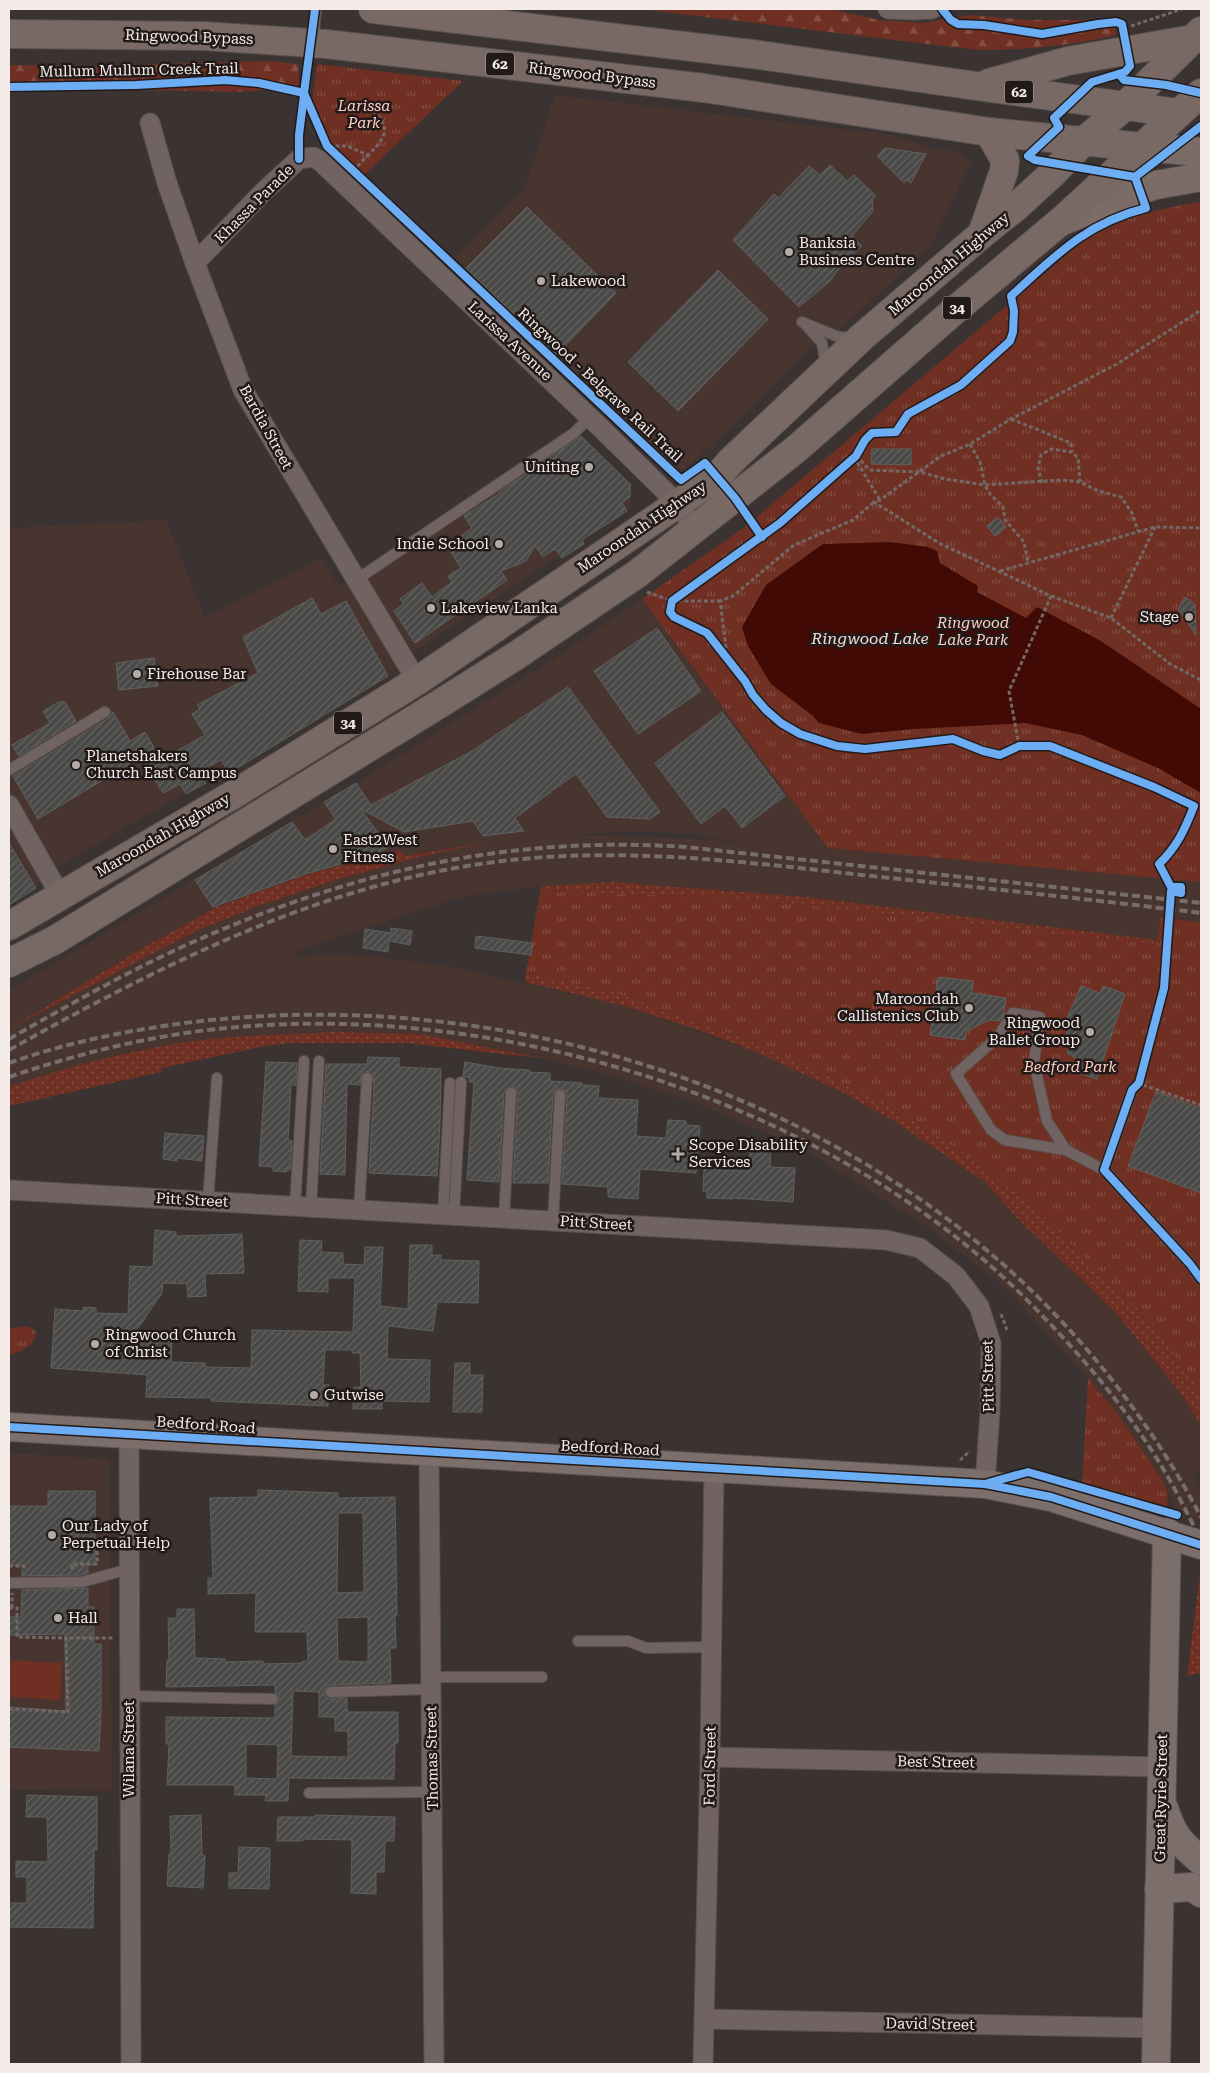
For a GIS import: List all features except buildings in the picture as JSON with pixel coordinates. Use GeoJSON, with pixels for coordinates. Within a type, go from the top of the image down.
{"type":"FeatureCollection","features":[{"type":"Feature","properties":{"kind":"highway","name":"62"},"geometry":{"type":"LineString","coordinates":[[373,9],[741,53],[1125,106],[1190,113]]}},
{"type":"Feature","properties":{"kind":"highway","name":"Ringwood Bypass"},"geometry":{"type":"LineString","coordinates":[[9,34],[204,36],[313,43],[704,88],[989,132],[1142,147]]}},
{"type":"Feature","properties":{"kind":"highway"},"geometry":{"type":"LineString","coordinates":[[976,86],[1068,62],[1120,53],[1125,34],[1197,35]]}},
{"type":"Feature","properties":{"kind":"highway","name":"Maroondah Highway"},"geometry":{"type":"LineString","coordinates":[[9,926],[236,793],[416,681],[716,477],[731,460],[862,337],[1016,207],[1084,141],[1125,106],[1197,35]]}},
{"type":"Feature","properties":{"kind":"highway","name":"Maroondah Highway"},"geometry":{"type":"LineString","coordinates":[[9,963],[55,940],[215,843],[514,657],[637,574],[795,450],[856,398],[955,310],[1061,221],[1142,147],[1190,113],[1201,93]]}},
{"type":"Feature","properties":{"kind":"highway"},"geometry":{"type":"LineString","coordinates":[[982,234],[1004,171],[1005,160],[989,132]]}},
{"type":"Feature","properties":{"kind":"highway"},"geometry":{"type":"LineString","coordinates":[[827,370],[856,398]]}},
{"type":"Feature","properties":{"kind":"highway"},"geometry":{"type":"LineString","coordinates":[[198,814],[215,843]]}},
{"type":"Feature","properties":{"kind":"main road","name":"62"},"geometry":{"type":"LineString","coordinates":[[1142,147],[1201,152]]}},
{"type":"Feature","properties":{"kind":"main road"},"geometry":{"type":"LineString","coordinates":[[1061,221],[1148,188],[1201,178]]}},
{"type":"Feature","properties":{"kind":"main road","name":"Bedford Road"},"geometry":{"type":"LineString","coordinates":[[9,1427],[985,1484],[1051,1497],[1197,1543]]}},
{"type":"Feature","properties":{"kind":"main road","name":"Great Ryrie Street"},"geometry":{"type":"LineString","coordinates":[[1156,2064],[1166,1532]]}},
{"type":"Feature","properties":{"kind":"main road"},"geometry":{"type":"LineString","coordinates":[[1161,1799],[1171,1830],[1181,1844],[1201,1862]]}},
{"type":"Feature","properties":{"kind":"main road"},"geometry":{"type":"LineString","coordinates":[[1159,1889],[1192,1887],[1201,1893]]}},
{"type":"Feature","properties":{"kind":"street"},"geometry":{"type":"LineString","coordinates":[[888,9],[932,9]]}},
{"type":"Feature","properties":{"kind":"street","name":"Bardia Street"},"geometry":{"type":"LineString","coordinates":[[150,123],[167,183],[195,263],[244,390],[416,681]]}},
{"type":"Feature","properties":{"kind":"street","name":"Khassa Parade"},"geometry":{"type":"LineString","coordinates":[[195,263],[262,193],[299,159],[326,152]]}},
{"type":"Feature","properties":{"kind":"street","name":"Larissa Avenue"},"geometry":{"type":"LineString","coordinates":[[326,152],[678,504],[695,528]]}},
{"type":"Feature","properties":{"kind":"street"},"geometry":{"type":"LineString","coordinates":[[9,805],[60,895]]}},
{"type":"Feature","properties":{"kind":"street","name":"Pitt Street"},"geometry":{"type":"LineString","coordinates":[[9,1190],[886,1240],[920,1248],[956,1276],[978,1306],[991,1342],[990,1412],[985,1484]]}},
{"type":"Feature","properties":{"kind":"street","name":"Wilana Street"},"geometry":{"type":"LineString","coordinates":[[129,1434],[131,2064]]}},
{"type":"Feature","properties":{"kind":"street","name":"Thomas Street"},"geometry":{"type":"LineString","coordinates":[[430,1452],[434,2064]]}},
{"type":"Feature","properties":{"kind":"street","name":"Ford Street"},"geometry":{"type":"LineString","coordinates":[[703,2064],[714,1468]]}},
{"type":"Feature","properties":{"kind":"street","name":"Best Street"},"geometry":{"type":"LineString","coordinates":[[710,1757],[1162,1768]]}},
{"type":"Feature","properties":{"kind":"street","name":"David Street"},"geometry":{"type":"LineString","coordinates":[[704,2019],[1156,2028]]}},
{"type":"Feature","properties":{"kind":"lane"},"geometry":{"type":"LineString","coordinates":[[313,43],[316,9]]}},
{"type":"Feature","properties":{"kind":"lane"},"geometry":{"type":"LineString","coordinates":[[827,370],[822,343],[814,332],[802,322],[844,338],[862,337]]}},
{"type":"Feature","properties":{"kind":"lane"},"geometry":{"type":"LineString","coordinates":[[356,580],[574,432],[590,417]]}},
{"type":"Feature","properties":{"kind":"lane"},"geometry":{"type":"LineString","coordinates":[[9,770],[105,712]]}},
{"type":"Feature","properties":{"kind":"lane"},"geometry":{"type":"LineString","coordinates":[[1066,1150],[1046,1121],[1034,1062],[1040,1017],[1013,1013],[998,1037],[956,1074],[991,1130],[1005,1140],[1066,1150],[1104,1170],[1190,1264],[1201,1279]]}},
{"type":"Feature","properties":{"kind":"lane"},"geometry":{"type":"LineString","coordinates":[[303,1207],[304,1061]]}},
{"type":"Feature","properties":{"kind":"lane"},"geometry":{"type":"LineString","coordinates":[[303,1207],[319,1062]]}},
{"type":"Feature","properties":{"kind":"lane"},"geometry":{"type":"LineString","coordinates":[[208,1201],[217,1078]]}},
{"type":"Feature","properties":{"kind":"lane"},"geometry":{"type":"LineString","coordinates":[[359,1210],[367,1078]]}},
{"type":"Feature","properties":{"kind":"lane"},"geometry":{"type":"LineString","coordinates":[[448,1215],[461,1082]]}},
{"type":"Feature","properties":{"kind":"lane"},"geometry":{"type":"LineString","coordinates":[[448,1215],[450,1083]]}},
{"type":"Feature","properties":{"kind":"lane"},"geometry":{"type":"LineString","coordinates":[[1104,1170],[1136,1086]]}},
{"type":"Feature","properties":{"kind":"lane"},"geometry":{"type":"LineString","coordinates":[[504,1218],[511,1093]]}},
{"type":"Feature","properties":{"kind":"lane"},"geometry":{"type":"LineString","coordinates":[[553,1221],[560,1095]]}},
{"type":"Feature","properties":{"kind":"lane"},"geometry":{"type":"LineString","coordinates":[[9,1582],[82,1582],[129,1569]]}},
{"type":"Feature","properties":{"kind":"lane"},"geometry":{"type":"LineString","coordinates":[[578,1641],[628,1641],[646,1648],[712,1648]]}},
{"type":"Feature","properties":{"kind":"lane"},"geometry":{"type":"LineString","coordinates":[[331,1692],[431,1683],[542,1677]]}},
{"type":"Feature","properties":{"kind":"lane"},"geometry":{"type":"LineString","coordinates":[[129,1696],[273,1699]]}},
{"type":"Feature","properties":{"kind":"lane"},"geometry":{"type":"LineString","coordinates":[[309,1793],[433,1792]]}},
{"type":"Feature","properties":{"kind":"path"},"geometry":{"type":"LineString","coordinates":[[1125,34],[1182,9]]}},
{"type":"Feature","properties":{"kind":"path"},"geometry":{"type":"LineString","coordinates":[[358,166],[382,140],[385,134],[383,121],[364,102]]}},
{"type":"Feature","properties":{"kind":"path"},"geometry":{"type":"LineString","coordinates":[[323,137],[326,152],[348,146],[368,155]]}},
{"type":"Feature","properties":{"kind":"path"},"geometry":{"type":"LineString","coordinates":[[346,164],[360,178]]}},
{"type":"Feature","properties":{"kind":"path"},"geometry":{"type":"LineString","coordinates":[[646,592],[672,601],[720,601],[733,596],[794,545],[853,520],[874,502],[880,500],[941,456],[970,444],[1011,419],[1117,364],[1201,310]]}},
{"type":"Feature","properties":{"kind":"path"},"geometry":{"type":"LineString","coordinates":[[1011,419],[1071,443],[1072,452]]}},
{"type":"Feature","properties":{"kind":"path"},"geometry":{"type":"LineString","coordinates":[[970,444],[980,462],[985,485],[990,494],[1003,507],[1005,520],[1024,542],[1028,562]]}},
{"type":"Feature","properties":{"kind":"path"},"geometry":{"type":"LineString","coordinates":[[847,464],[860,448]]}},
{"type":"Feature","properties":{"kind":"path"},"geometry":{"type":"LineString","coordinates":[[1042,483],[1038,468],[1041,455],[1051,449],[1072,452],[1078,458],[1080,482]]}},
{"type":"Feature","properties":{"kind":"path"},"geometry":{"type":"LineString","coordinates":[[855,456],[870,470],[920,472],[945,479],[985,485],[1042,483],[1062,480],[1080,482],[1096,490],[1121,497],[1132,513],[1138,531]]}},
{"type":"Feature","properties":{"kind":"path"},"geometry":{"type":"LineString","coordinates":[[855,456],[880,500]]}},
{"type":"Feature","properties":{"kind":"path"},"geometry":{"type":"LineString","coordinates":[[874,502],[940,543],[1051,596],[1111,618],[1170,664],[1201,680]]}},
{"type":"Feature","properties":{"kind":"path"},"geometry":{"type":"LineString","coordinates":[[1111,618],[1155,527]]}},
{"type":"Feature","properties":{"kind":"path"},"geometry":{"type":"LineString","coordinates":[[1000,572],[1028,562],[1155,527],[1201,528]]}},
{"type":"Feature","properties":{"kind":"path"},"geometry":{"type":"LineString","coordinates":[[670,612],[672,601],[679,595]]}},
{"type":"Feature","properties":{"kind":"path"},"geometry":{"type":"LineString","coordinates":[[1019,748],[1008,691],[1051,596]]}},
{"type":"Feature","properties":{"kind":"path"},"geometry":{"type":"LineString","coordinates":[[720,601],[726,648],[724,654]]}},
{"type":"Feature","properties":{"kind":"path"},"geometry":{"type":"LineString","coordinates":[[1142,1074],[1136,1086],[1201,1105]]}},
{"type":"Feature","properties":{"kind":"path"},"geometry":{"type":"LineString","coordinates":[[956,1463],[971,1450]]}},
{"type":"Feature","properties":{"kind":"path"},"geometry":{"type":"LineString","coordinates":[[62,1569],[72,1569],[72,1564],[97,1564],[97,1551]]}},
{"type":"Feature","properties":{"kind":"path"},"geometry":{"type":"LineString","coordinates":[[24,1569],[33,1569]]}},
{"type":"Feature","properties":{"kind":"path"},"geometry":{"type":"LineString","coordinates":[[9,1608],[18,1608],[18,1637],[113,1638]]}},
{"type":"Feature","properties":{"kind":"path"},"geometry":{"type":"LineString","coordinates":[[9,1709],[68,1712],[66,1638]]}},
{"type":"Feature","properties":{"kind":"shaded area"},"geometry":{"type":"Polygon","coordinates":[[[555,95],[892,135],[935,149],[956,151],[971,161],[931,246],[837,332],[815,343],[737,422],[685,469],[674,469],[455,258],[524,189],[555,95]]]}},
{"type":"Feature","properties":{"kind":"shaded area"},"geometry":{"type":"Polygon","coordinates":[[[572,427],[632,484],[630,509],[419,648],[389,674],[63,864],[36,888],[9,905],[9,528],[166,520],[205,618],[321,558],[339,586],[572,427]]]}},
{"type":"Feature","properties":{"kind":"shaded area"},"geometry":{"type":"Polygon","coordinates":[[[642,599],[828,848],[1201,882],[1201,923],[1161,917],[1158,940],[806,897],[613,882],[542,886],[466,896],[346,934],[296,952],[296,957],[321,955],[372,956],[458,968],[628,1007],[756,1052],[838,1090],[894,1121],[985,1182],[1019,1220],[1114,1312],[1179,1391],[1201,1424],[1201,1471],[1194,1476],[1201,1488],[1201,1520],[1177,1512],[1164,1483],[1117,1413],[1088,1378],[1003,1286],[925,1225],[799,1147],[703,1106],[606,1074],[540,1058],[420,1034],[331,1032],[202,1040],[131,1052],[67,1068],[9,1087],[9,990],[356,783],[549,662],[642,599]],[[639,831],[570,835],[794,845],[703,838],[700,834],[639,831]],[[477,844],[404,856],[399,850],[308,874],[217,907],[139,950],[17,1025],[196,931],[261,905],[339,879],[423,856],[477,844]]]}},
{"type":"Feature","properties":{"kind":"shaded area"},"geometry":{"type":"Polygon","coordinates":[[[9,1453],[109,1459],[112,1791],[9,1790],[9,1453]]]}},
{"type":"Feature","properties":{"kind":"green space"},"geometry":{"type":"Polygon","coordinates":[[[639,9],[831,9],[879,20],[922,23],[971,15],[1026,20],[1114,20],[1116,35],[1047,47],[978,50],[639,9]]]}},
{"type":"Feature","properties":{"kind":"green space"},"geometry":{"type":"Polygon","coordinates":[[[268,61],[298,64],[299,85],[246,92],[68,89],[9,93],[9,65],[93,66],[268,61]]]}},
{"type":"Feature","properties":{"kind":"green space","name":"Larissa Park"},"geometry":{"type":"Polygon","coordinates":[[[317,64],[463,81],[364,175],[328,143],[312,102],[317,64]]]}},
{"type":"Feature","properties":{"kind":"green space","name":"Ringwood Lake Park"},"geometry":{"type":"Polygon","coordinates":[[[1201,202],[1201,882],[828,848],[642,599],[746,526],[1089,236],[1144,214],[1201,202]]]}},
{"type":"Feature","properties":{"kind":"green space"},"geometry":{"type":"Polygon","coordinates":[[[490,842],[423,856],[339,879],[261,905],[196,931],[9,1029],[139,950],[217,907],[308,874],[400,850],[405,856],[490,842]]]}},
{"type":"Feature","properties":{"kind":"green space"},"geometry":{"type":"Polygon","coordinates":[[[613,882],[806,897],[1158,940],[1157,946],[742,898],[540,891],[542,886],[613,882]]]}},
{"type":"Feature","properties":{"kind":"green space","name":"Bedford Park"},"geometry":{"type":"Polygon","coordinates":[[[540,891],[742,898],[1156,944],[1161,917],[1201,923],[1201,1393],[1154,1324],[1053,1226],[981,1164],[881,1101],[752,1041],[613,992],[526,973],[540,891]]]}},
{"type":"Feature","properties":{"kind":"green space"},"geometry":{"type":"Polygon","coordinates":[[[526,973],[613,992],[752,1041],[881,1101],[981,1164],[1053,1226],[1154,1324],[1201,1393],[1201,1424],[1179,1391],[1115,1312],[1019,1220],[985,1182],[894,1121],[838,1090],[756,1052],[707,1033],[628,1007],[525,982],[526,973]]]}},
{"type":"Feature","properties":{"kind":"green space"},"geometry":{"type":"Polygon","coordinates":[[[331,1032],[420,1034],[540,1058],[406,1043],[291,1043],[259,1047],[162,1068],[161,1072],[9,1106],[9,1087],[80,1065],[128,1053],[201,1040],[331,1032]]]}},
{"type":"Feature","properties":{"kind":"green space"},"geometry":{"type":"Polygon","coordinates":[[[28,1326],[36,1331],[31,1345],[9,1355],[9,1329],[28,1326]]]}},
{"type":"Feature","properties":{"kind":"green space"},"geometry":{"type":"Polygon","coordinates":[[[1088,1378],[1117,1413],[1164,1483],[1168,1494],[1167,1508],[1082,1484],[1088,1378]]]}},
{"type":"Feature","properties":{"kind":"green space"},"geometry":{"type":"Polygon","coordinates":[[[1200,1575],[1201,1673],[1187,1676],[1200,1575]]]}},
{"type":"Feature","properties":{"kind":"green space"},"geometry":{"type":"Polygon","coordinates":[[[9,1660],[62,1663],[60,1700],[9,1697],[9,1660]]]}},
{"type":"Feature","properties":{"kind":"water","name":"Ringwood Lake"},"geometry":{"type":"Polygon","coordinates":[[[890,542],[928,547],[937,551],[940,563],[978,586],[977,592],[1026,618],[1037,607],[1101,641],[1201,709],[1201,793],[1158,768],[1082,735],[1025,723],[862,734],[819,723],[813,716],[771,684],[748,646],[742,627],[766,585],[823,544],[890,542]]]}},
{"type":"Feature","properties":{"kind":"railway"},"geometry":{"type":"LineString","coordinates":[[9,1039],[146,964],[253,917],[373,878],[434,863],[495,853],[557,847],[621,845],[686,847],[1201,903]]}},
{"type":"Feature","properties":{"kind":"railway"},"geometry":{"type":"LineString","coordinates":[[9,1050],[118,991],[230,938],[288,915],[346,895],[406,878],[516,859],[615,855],[714,860],[1201,913]]}},
{"type":"Feature","properties":{"kind":"railway"},"geometry":{"type":"LineString","coordinates":[[9,1063],[52,1049],[96,1038],[185,1023],[287,1015],[389,1017],[491,1029],[591,1050],[689,1080],[784,1120],[874,1169],[958,1227],[995,1257],[1063,1323],[1125,1396],[1178,1476],[1201,1517]]}},
{"type":"Feature","properties":{"kind":"railway"},"geometry":{"type":"LineString","coordinates":[[9,1077],[62,1060],[116,1046],[171,1035],[227,1028],[332,1024],[440,1031],[548,1050],[655,1079],[758,1119],[855,1169],[945,1229],[1025,1298],[1064,1338],[1101,1381],[1135,1426],[1165,1472],[1201,1540]]}},
{"type":"Feature","properties":{"kind":"cycle path","name":"Mullum Mullum Creek Trail"},"geometry":{"type":"LineString","coordinates":[[9,87],[136,85],[225,80],[259,83],[304,93],[315,9]]}},
{"type":"Feature","properties":{"kind":"cycle path"},"geometry":{"type":"LineString","coordinates":[[942,9],[951,20],[958,24],[984,25],[1042,34],[1098,24],[1116,22],[1122,24],[1130,66],[1125,72],[1092,82],[1054,118],[1059,127],[1028,156],[1035,160],[1135,177],[1146,208],[1106,222],[1072,243],[1042,267],[1011,296],[1014,311],[1013,332],[1010,341],[961,385],[908,414],[896,432],[872,433],[865,440],[856,456],[780,523],[672,601],[670,612],[674,617],[707,633],[766,710],[781,723],[800,734],[837,746],[865,749],[953,739],[983,751],[1000,755],[1019,746],[1050,746],[1154,787],[1194,806],[1180,837],[1159,864],[1171,887],[1181,887],[1181,893],[1171,891],[1164,988],[1139,1083],[1132,1090],[1104,1170],[1190,1264],[1201,1279]]}},
{"type":"Feature","properties":{"kind":"cycle path"},"geometry":{"type":"LineString","coordinates":[[1119,74],[1124,80],[1166,85],[1201,93]]}},
{"type":"Feature","properties":{"kind":"cycle path","name":"Ringwood - Belgrave Rail Trail"},"geometry":{"type":"LineString","coordinates":[[304,93],[327,146],[681,480],[705,463],[735,498],[762,537]]}},
{"type":"Feature","properties":{"kind":"cycle path"},"geometry":{"type":"LineString","coordinates":[[299,159],[299,135],[304,95]]}},
{"type":"Feature","properties":{"kind":"cycle path"},"geometry":{"type":"LineString","coordinates":[[1135,177],[1201,126]]}},
{"type":"Feature","properties":{"kind":"cycle path"},"geometry":{"type":"LineString","coordinates":[[9,1427],[985,1484],[1051,1497],[1201,1545]]}},
{"type":"Feature","properties":{"kind":"cycle path"},"geometry":{"type":"LineString","coordinates":[[988,1483],[1028,1472],[1177,1515]]}},
{"type":"Feature","properties":{"kind":"place","name":"Banksia Business Centre"},"geometry":{"type":"Point","coordinates":[789,252]}},
{"type":"Feature","properties":{"kind":"place","name":"Lakewood"},"geometry":{"type":"Point","coordinates":[541,281]}},
{"type":"Feature","properties":{"kind":"place","name":"Uniting"},"geometry":{"type":"Point","coordinates":[589,467]}},
{"type":"Feature","properties":{"kind":"place","name":"Indie School"},"geometry":{"type":"Point","coordinates":[499,544]}},
{"type":"Feature","properties":{"kind":"place","name":"Lakeview Lanka"},"geometry":{"type":"Point","coordinates":[431,608]}},
{"type":"Feature","properties":{"kind":"place","name":"Stage"},"geometry":{"type":"Point","coordinates":[1189,617]}},
{"type":"Feature","properties":{"kind":"place","name":"Firehouse Bar"},"geometry":{"type":"Point","coordinates":[137,674]}},
{"type":"Feature","properties":{"kind":"place","name":"Planetshakers Church East Campus"},"geometry":{"type":"Point","coordinates":[76,765]}},
{"type":"Feature","properties":{"kind":"place","name":"East2West Fitness"},"geometry":{"type":"Point","coordinates":[333,849]}},
{"type":"Feature","properties":{"kind":"place","name":"Maroondah Callistenics Club"},"geometry":{"type":"Point","coordinates":[969,1008]}},
{"type":"Feature","properties":{"kind":"place","name":"Ringwood Ballet Group"},"geometry":{"type":"Point","coordinates":[1090,1032]}},
{"type":"Feature","properties":{"kind":"place","name":"Scope Disability Services"},"geometry":{"type":"Point","coordinates":[678,1154]}},
{"type":"Feature","properties":{"kind":"place","name":"Ringwood Church of Christ"},"geometry":{"type":"Point","coordinates":[95,1344]}},
{"type":"Feature","properties":{"kind":"place","name":"Gutwise"},"geometry":{"type":"Point","coordinates":[314,1395]}},
{"type":"Feature","properties":{"kind":"place","name":"Our Lady of Perpetual Help"},"geometry":{"type":"Point","coordinates":[52,1535]}},
{"type":"Feature","properties":{"kind":"place","name":"Hall"},"geometry":{"type":"Point","coordinates":[58,1618]}}]}
